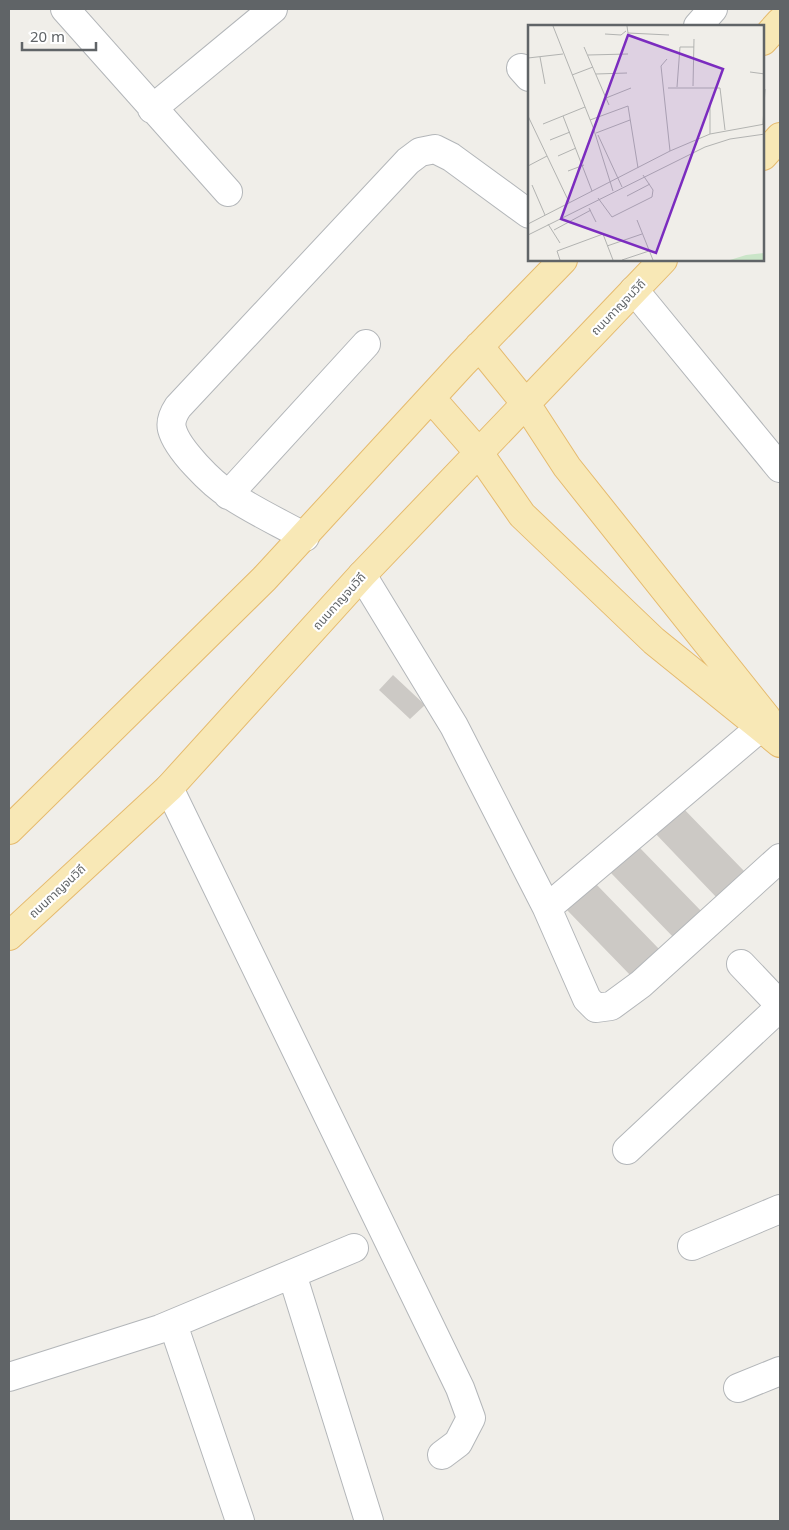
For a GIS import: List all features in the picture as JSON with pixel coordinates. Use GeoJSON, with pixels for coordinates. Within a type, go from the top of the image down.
{"type":"FeatureCollection","features":[{"type":"Feature","properties":{"kind":"main road"},"geometry":{"type":"LineString","coordinates":[[764,40],[780,22]]}},
{"type":"Feature","properties":{"kind":"main road"},"geometry":{"type":"LineString","coordinates":[[9,830],[305,537],[479,346],[562,261]]}},
{"type":"Feature","properties":{"kind":"main road","name":"ถนนกาญจนวิถี"},"geometry":{"type":"LineString","coordinates":[[9,936],[169,788],[362,575],[662,261]]}},
{"type":"Feature","properties":{"kind":"main road"},"geometry":{"type":"LineString","coordinates":[[479,346],[526,404],[567,467],[774,735]]}},
{"type":"Feature","properties":{"kind":"main road"},"geometry":{"type":"LineString","coordinates":[[431,398],[479,453],[522,515],[654,641],[774,735]]}},
{"type":"Feature","properties":{"kind":"street"},"geometry":{"type":"LineString","coordinates":[[65,9],[152,109],[228,192]]}},
{"type":"Feature","properties":{"kind":"street"},"geometry":{"type":"LineString","coordinates":[[152,109],[273,9]]}},
{"type":"Feature","properties":{"kind":"street"},"geometry":{"type":"LineString","coordinates":[[699,25],[713,9]]}},
{"type":"Feature","properties":{"kind":"street"},"geometry":{"type":"LineString","coordinates":[[305,537],[228,495],[190,458],[177,441],[172,428],[173,415],[178,407],[408,161],[420,152],[435,149],[451,157],[528,213]]}},
{"type":"Feature","properties":{"kind":"street"},"geometry":{"type":"LineString","coordinates":[[634,290],[776,455]]}},
{"type":"Feature","properties":{"kind":"street"},"geometry":{"type":"LineString","coordinates":[[228,495],[366,344]]}},
{"type":"Feature","properties":{"kind":"street"},"geometry":{"type":"LineString","coordinates":[[362,575],[454,726],[547,908],[587,999],[596,1008],[611,1006],[641,984],[780,858]]}},
{"type":"Feature","properties":{"kind":"street"},"geometry":{"type":"LineString","coordinates":[[547,908],[774,735]]}},
{"type":"Feature","properties":{"kind":"street"},"geometry":{"type":"LineString","coordinates":[[169,788],[460,1388],[471,1418],[458,1443],[442,1455]]}},
{"type":"Feature","properties":{"kind":"street"},"geometry":{"type":"LineString","coordinates":[[626,1150],[780,1006],[741,964]]}},
{"type":"Feature","properties":{"kind":"street"},"geometry":{"type":"LineString","coordinates":[[692,1246],[780,1209]]}},
{"type":"Feature","properties":{"kind":"street"},"geometry":{"type":"LineString","coordinates":[[9,1377],[173,1324],[354,1248]]}},
{"type":"Feature","properties":{"kind":"street"},"geometry":{"type":"LineString","coordinates":[[292,1274],[369,1521]]}},
{"type":"Feature","properties":{"kind":"street"},"geometry":{"type":"LineString","coordinates":[[173,1324],[240,1521]]}},
{"type":"Feature","properties":{"kind":"street"},"geometry":{"type":"LineString","coordinates":[[738,1388],[780,1371]]}},
{"type":"Feature","properties":{"kind":"building"},"geometry":{"type":"Polygon","coordinates":[[[393,675],[425,705],[410,719],[379,690],[393,675]]]}},
{"type":"Feature","properties":{"kind":"building"},"geometry":{"type":"Polygon","coordinates":[[[680,805],[745,872],[718,899],[653,831],[680,805]]]}},
{"type":"Feature","properties":{"kind":"building"},"geometry":{"type":"Polygon","coordinates":[[[639,847],[704,914],[676,940],[611,873],[639,847]]]}},
{"type":"Feature","properties":{"kind":"building"},"geometry":{"type":"Polygon","coordinates":[[[595,883],[660,950],[632,977],[567,910],[595,883]]]}}]}
